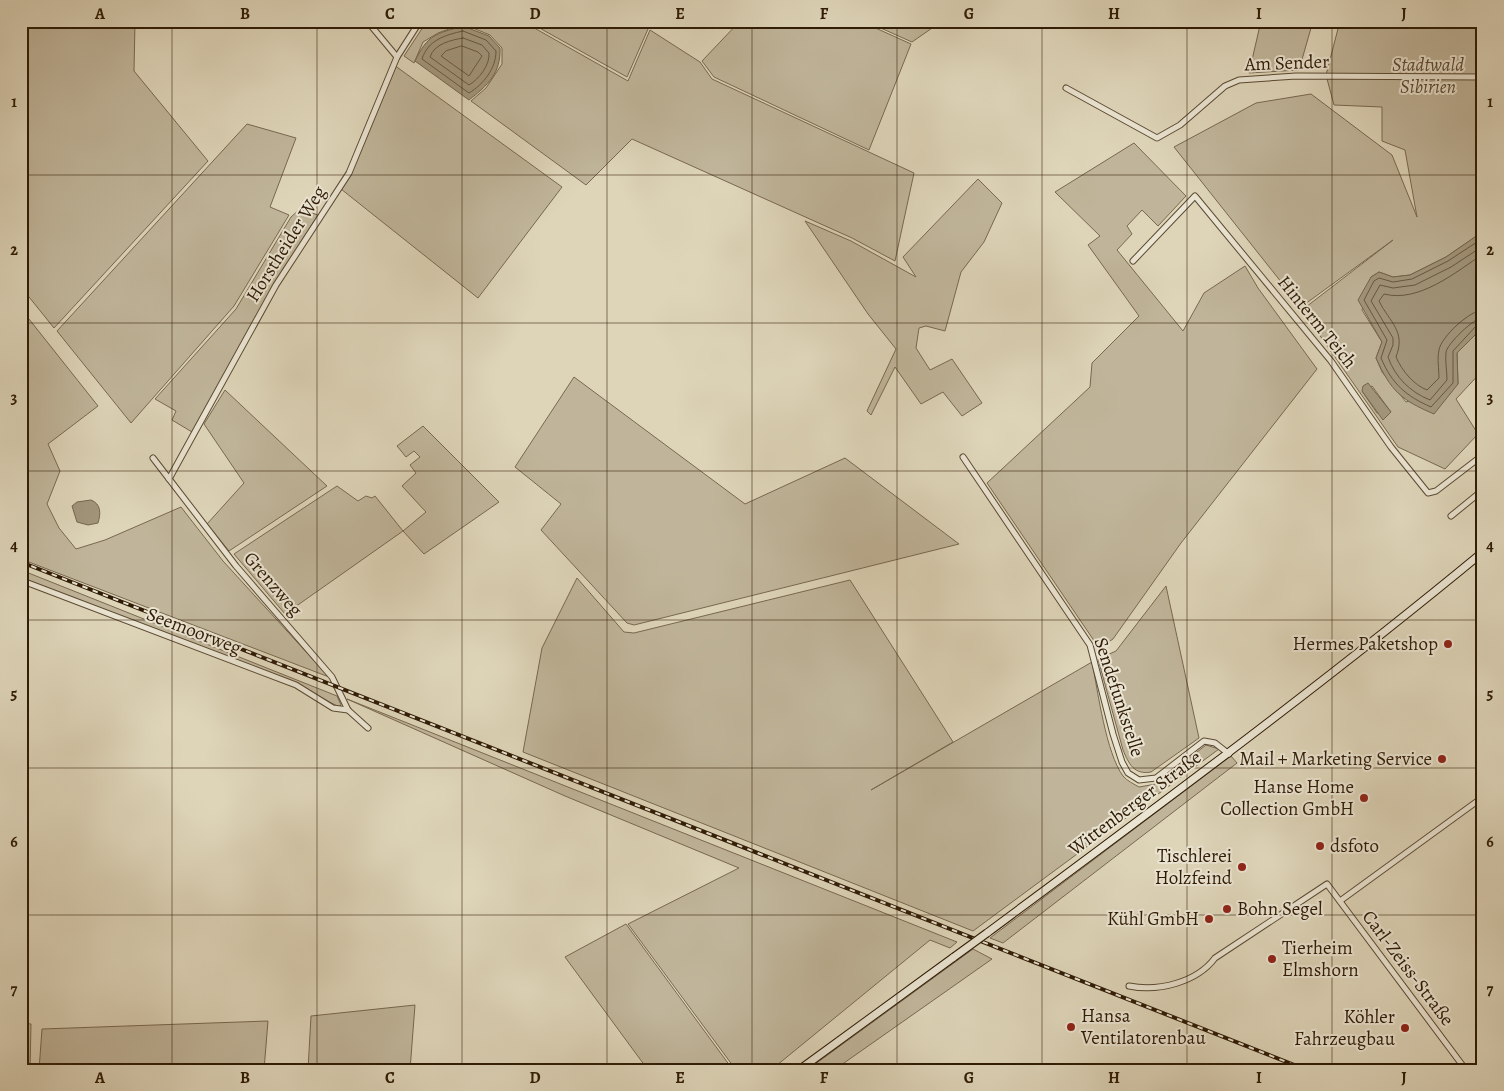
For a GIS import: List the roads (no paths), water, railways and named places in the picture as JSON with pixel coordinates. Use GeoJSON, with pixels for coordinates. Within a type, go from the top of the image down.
{"type":"FeatureCollection","features":[{"type":"Feature","properties":{"kind":"main road","name":"Wittenberger Straße"},"geometry":{"type":"LineString","coordinates":[[799,1070],[1229,754],[1427,599],[1482,553]]}},
{"type":"Feature","properties":{"kind":"street"},"geometry":{"type":"LineString","coordinates":[[367,21],[397,56]]}},
{"type":"Feature","properties":{"kind":"street","name":"Horstheider Weg"},"geometry":{"type":"LineString","coordinates":[[169,479],[276,285],[349,173],[397,56],[420,21]]}},
{"type":"Feature","properties":{"kind":"street","name":"Am Sender"},"geometry":{"type":"LineString","coordinates":[[1066,88],[1158,138],[1180,126],[1225,86],[1239,80],[1296,76],[1483,77]]}},
{"type":"Feature","properties":{"kind":"street","name":"Hinterm Teich"},"geometry":{"type":"LineString","coordinates":[[1133,261],[1195,196],[1331,361],[1391,447],[1428,492],[1436,491],[1481,461]]}},
{"type":"Feature","properties":{"kind":"street"},"geometry":{"type":"LineString","coordinates":[[1481,461],[1478,450],[1483,440]]}},
{"type":"Feature","properties":{"kind":"street","name":"Sendefunkstelle"},"geometry":{"type":"LineString","coordinates":[[963,457],[1090,645],[1113,734],[1122,762],[1128,773],[1139,780],[1156,778],[1204,741],[1215,743],[1229,754]]}},
{"type":"Feature","properties":{"kind":"street","name":"Grenzweg"},"geometry":{"type":"LineString","coordinates":[[153,458],[236,566],[332,677],[348,710],[368,728]]}},
{"type":"Feature","properties":{"kind":"street"},"geometry":{"type":"LineString","coordinates":[[1451,516],[1483,490]]}},
{"type":"Feature","properties":{"kind":"street","name":"Seemoorweg"},"geometry":{"type":"LineString","coordinates":[[28,583],[296,686],[333,708],[348,710]]}},
{"type":"Feature","properties":{"kind":"street"},"geometry":{"type":"LineString","coordinates":[[1340,901],[1483,797]]}},
{"type":"Feature","properties":{"kind":"street","name":"Carl-Zeiss-Straße"},"geometry":{"type":"LineString","coordinates":[[1130,986],[1156,988],[1192,977],[1208,968],[1215,958],[1327,884],[1466,1070]]}},
{"type":"Feature","properties":{"kind":"water"},"geometry":{"type":"Polygon","coordinates":[[[463,26],[489,36],[500,48],[498,65],[492,78],[469,100],[415,61],[424,45],[434,36],[463,26]]]}},
{"type":"Feature","properties":{"kind":"water"},"geometry":{"type":"Polygon","coordinates":[[[1483,235],[1483,327],[1457,353],[1458,384],[1434,414],[1405,399],[1392,387],[1376,358],[1382,342],[1358,300],[1371,277],[1379,272],[1393,277],[1410,275],[1446,257],[1475,237],[1483,235]]]}},
{"type":"Feature","properties":{"kind":"water"},"geometry":{"type":"Polygon","coordinates":[[[1368,383],[1391,412],[1383,420],[1362,391],[1363,386],[1368,383]]]}},
{"type":"Feature","properties":{"kind":"water"},"geometry":{"type":"Polygon","coordinates":[[[91,500],[97,504],[99,509],[98,523],[88,525],[77,522],[72,506],[77,502],[91,500]]]}},
{"type":"Feature","properties":{"kind":"railway"},"geometry":{"type":"LineString","coordinates":[[21,562],[1307,1070]]}},
{"type":"Feature","properties":{"kind":"place","name":"Hermes Paketshop"},"geometry":{"type":"Point","coordinates":[1448,644]}},
{"type":"Feature","properties":{"kind":"place","name":"Mail + Marketing Service"},"geometry":{"type":"Point","coordinates":[1442,759]}},
{"type":"Feature","properties":{"kind":"place","name":"Hanse Home Collection GmbH"},"geometry":{"type":"Point","coordinates":[1364,798]}},
{"type":"Feature","properties":{"kind":"place","name":"dsfoto"},"geometry":{"type":"Point","coordinates":[1320,846]}},
{"type":"Feature","properties":{"kind":"place","name":"Tischlerei Holzfeind"},"geometry":{"type":"Point","coordinates":[1242,867]}},
{"type":"Feature","properties":{"kind":"place","name":"Bohn Segel"},"geometry":{"type":"Point","coordinates":[1227,909]}},
{"type":"Feature","properties":{"kind":"place","name":"Kühl GmbH"},"geometry":{"type":"Point","coordinates":[1209,919]}},
{"type":"Feature","properties":{"kind":"place","name":"Tierheim Elmshorn"},"geometry":{"type":"Point","coordinates":[1272,959]}},
{"type":"Feature","properties":{"kind":"place","name":"Hansa Ventilatorenbau"},"geometry":{"type":"Point","coordinates":[1071,1027]}},
{"type":"Feature","properties":{"kind":"place","name":"Köhler Fahrzeugbau"},"geometry":{"type":"Point","coordinates":[1405,1028]}},
{"type":"Feature","properties":{"kind":"park label","name":"Stadtwald Sibirien"},"geometry":{"type":"Point","coordinates":[1428,76]}}]}
